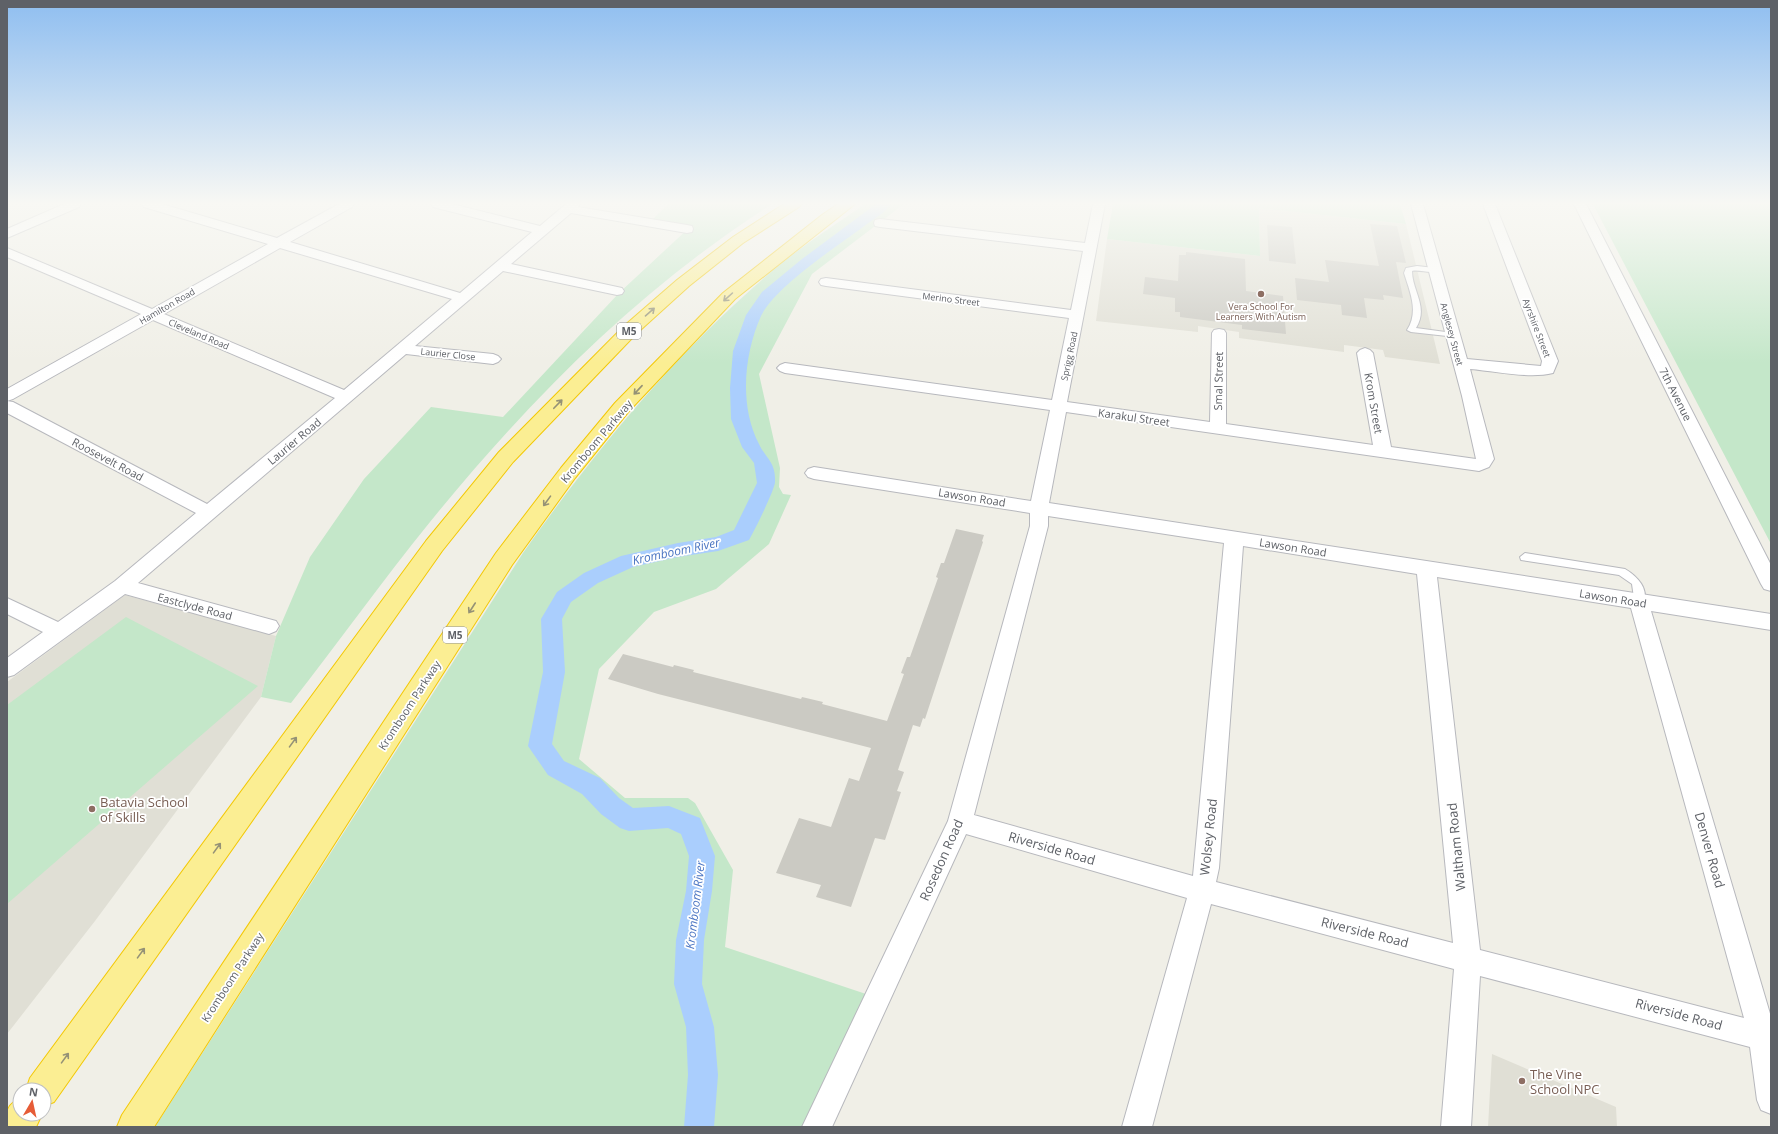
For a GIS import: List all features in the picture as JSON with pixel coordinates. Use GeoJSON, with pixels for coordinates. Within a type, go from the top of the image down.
{"type":"FeatureCollection","features":[{"type":"Feature","properties":{"kind":"highway","name":"M5"},"geometry":{"type":"LineString","coordinates":[[48,1082],[434,546],[506,457],[630,330],[683,283],[716,257]]}},
{"type":"Feature","properties":{"kind":"highway","name":"Kromboom Parkway"},"geometry":{"type":"LineString","coordinates":[[134,1127],[504,559],[568,473],[622,407],[729,296],[778,257]]}},
{"type":"Feature","properties":{"kind":"street","name":"Cleveland Road"},"geometry":{"type":"LineString","coordinates":[[19,257],[347,397]]}},
{"type":"Feature","properties":{"kind":"street","name":"Hamilton Road"},"geometry":{"type":"LineString","coordinates":[[7,396],[255,257]]}},
{"type":"Feature","properties":{"kind":"street"},"geometry":{"type":"LineString","coordinates":[[322,257],[463,298]]}},
{"type":"Feature","properties":{"kind":"street","name":"Laurier Road"},"geometry":{"type":"LineString","coordinates":[[7,669],[122,586],[511,257]]}},
{"type":"Feature","properties":{"kind":"street","name":"Sprigg Road"},"geometry":{"type":"LineString","coordinates":[[1040,508],[1058,406],[1089,257]]}},
{"type":"Feature","properties":{"kind":"street","name":"Anglesey Street"},"geometry":{"type":"LineString","coordinates":[[1431,257],[1485,458],[1483,463]]}},
{"type":"Feature","properties":{"kind":"street","name":"Ayrshire Street"},"geometry":{"type":"LineString","coordinates":[[1460,363],[1535,371],[1548,370],[1550,361],[1510,257]]}},
{"type":"Feature","properties":{"kind":"street","name":"7th Avenue"},"geometry":{"type":"LineString","coordinates":[[1607,257],[1771,584]]}},
{"type":"Feature","properties":{"kind":"street"},"geometry":{"type":"LineString","coordinates":[[500,266],[617,291]]}},
{"type":"Feature","properties":{"kind":"street","name":"Merino Street"},"geometry":{"type":"LineString","coordinates":[[826,282],[1077,315]]}},
{"type":"Feature","properties":{"kind":"street","name":"Smal Street"},"geometry":{"type":"LineString","coordinates":[[1218,429],[1219,333]]}},
{"type":"Feature","properties":{"kind":"street","name":"Laurier Close"},"geometry":{"type":"LineString","coordinates":[[402,349],[493,359]]}},
{"type":"Feature","properties":{"kind":"street","name":"Krom Street"},"geometry":{"type":"LineString","coordinates":[[1365,353],[1383,452]]}},
{"type":"Feature","properties":{"kind":"street","name":"Karakul Street"},"geometry":{"type":"LineString","coordinates":[[785,368],[1476,466],[1483,463]]}},
{"type":"Feature","properties":{"kind":"street","name":"Roosevelt Road"},"geometry":{"type":"LineString","coordinates":[[7,406],[210,513]]}},
{"type":"Feature","properties":{"kind":"street","name":"Lawson Road"},"geometry":{"type":"LineString","coordinates":[[814,473],[1771,622]]}},
{"type":"Feature","properties":{"kind":"street","name":"Rosedon Road"},"geometry":{"type":"LineString","coordinates":[[817,1127],[960,822],[1039,526],[1040,508]]}},
{"type":"Feature","properties":{"kind":"street","name":"Wolsey Road"},"geometry":{"type":"LineString","coordinates":[[1137,1127],[1207,868],[1234,538]]}},
{"type":"Feature","properties":{"kind":"street","name":"Waltham Road"},"geometry":{"type":"LineString","coordinates":[[1426,568],[1468,958],[1456,1127]]}},
{"type":"Feature","properties":{"kind":"street","name":"Eastclyde Road"},"geometry":{"type":"LineString","coordinates":[[122,586],[269,626]]}},
{"type":"Feature","properties":{"kind":"street","name":"Denver Road"},"geometry":{"type":"LineString","coordinates":[[1639,602],[1767,1038],[1771,1100]]}},
{"type":"Feature","properties":{"kind":"street"},"geometry":{"type":"LineString","coordinates":[[7,605],[58,631]]}},
{"type":"Feature","properties":{"kind":"street","name":"Riverside Road"},"geometry":{"type":"LineString","coordinates":[[960,822],[1202,890],[1468,958],[1767,1038]]}},
{"type":"Feature","properties":{"kind":"lane"},"geometry":{"type":"LineString","coordinates":[[1435,270],[1417,268],[1409,270],[1408,273],[1417,307],[1418,320],[1411,330],[1453,335]]}},
{"type":"Feature","properties":{"kind":"lane"},"geometry":{"type":"LineString","coordinates":[[1525,557],[1621,572],[1635,580],[1639,586],[1639,602]]}},
{"type":"Feature","properties":{"kind":"shaded area","name":"Vera School For Learners With Autism"},"geometry":{"type":"Polygon","coordinates":[[[1105,257],[1414,257],[1440,364],[1385,357],[1383,350],[1344,345],[1344,352],[1239,338],[1239,332],[1198,326],[1198,332],[1096,321],[1105,257]]]}},
{"type":"Feature","properties":{"kind":"shaded area","name":"Batavia School of Skills"},"geometry":{"type":"Polygon","coordinates":[[[125,595],[276,636],[261,697],[95,921],[7,1034],[7,682],[125,595]]]}},
{"type":"Feature","properties":{"kind":"shaded area","name":"The Vine School NPC"},"geometry":{"type":"Polygon","coordinates":[[[1492,1054],[1616,1107],[1617,1127],[1488,1127],[1492,1054]]]}},
{"type":"Feature","properties":{"kind":"green space"},"geometry":{"type":"Polygon","coordinates":[[[658,257],[697,257],[632,310],[588,349],[546,390],[506,433],[430,522],[291,703],[261,697],[276,636],[310,557],[364,479],[431,407],[503,417],[619,293],[658,257]]]}},
{"type":"Feature","properties":{"kind":"green space"},"geometry":{"type":"Polygon","coordinates":[[[834,257],[812,274],[759,374],[780,468],[779,487],[783,494],[791,495],[769,544],[716,589],[654,612],[599,669],[579,759],[625,798],[688,798],[695,803],[733,870],[725,947],[866,994],[802,1127],[155,1127],[523,553],[551,514],[610,438],[673,366],[741,298],[789,258],[834,257]]]}},
{"type":"Feature","properties":{"kind":"green space"},"geometry":{"type":"Polygon","coordinates":[[[1621,257],[1771,257],[1771,544],[1621,257]]]}},
{"type":"Feature","properties":{"kind":"green space"},"geometry":{"type":"Polygon","coordinates":[[[126,617],[258,686],[7,904],[7,705],[126,617]]]}},
{"type":"Feature","properties":{"kind":"building"},"geometry":{"type":"Polygon","coordinates":[[[1179,257],[1227,257],[1245,259],[1246,291],[1283,296],[1286,334],[1242,329],[1242,325],[1180,317],[1180,312],[1175,312],[1175,298],[1143,294],[1145,277],[1178,281],[1179,257]]]}},
{"type":"Feature","properties":{"kind":"building"},"geometry":{"type":"Polygon","coordinates":[[[1269,257],[1295,257],[1296,264],[1269,261],[1269,257]]]}},
{"type":"Feature","properties":{"kind":"building"},"geometry":{"type":"Polygon","coordinates":[[[1377,257],[1405,257],[1406,263],[1396,262],[1403,298],[1383,295],[1384,300],[1364,298],[1367,318],[1342,315],[1341,305],[1297,300],[1295,278],[1329,282],[1325,260],[1379,266],[1377,257]]]}},
{"type":"Feature","properties":{"kind":"building"},"geometry":{"type":"Polygon","coordinates":[[[956,529],[984,535],[983,542],[925,719],[923,718],[920,727],[913,725],[898,770],[904,772],[897,791],[901,792],[885,840],[875,838],[851,907],[816,897],[821,885],[776,873],[799,818],[831,827],[849,778],[859,781],[871,748],[658,694],[608,679],[623,654],[673,667],[674,665],[694,670],[693,672],[801,699],[802,697],[823,702],[822,704],[887,721],[904,674],[901,673],[907,657],[910,657],[938,578],[936,577],[941,563],[944,563],[956,529]]]}},
{"type":"Feature","properties":{"kind":"waterway","name":"Kromboom River"},"geometry":{"type":"LineString","coordinates":[[699,1127],[703,1075],[700,1027],[688,984],[690,940],[699,891],[702,856],[691,826],[669,817],[629,820],[610,806],[591,786],[556,768],[540,746],[554,672],[551,619],[564,597],[591,578],[628,561],[678,550],[718,544],[742,535],[766,483],[763,462],[751,447],[740,419],[738,388],[741,351],[754,315],[767,295],[814,257]]}},
{"type":"Feature","properties":{"kind":"place","name":"Vera School For Learners With Autism"},"geometry":{"type":"Point","coordinates":[1261,294]}},
{"type":"Feature","properties":{"kind":"place","name":"Batavia School of Skills"},"geometry":{"type":"Point","coordinates":[92,809]}},
{"type":"Feature","properties":{"kind":"place","name":"The Vine School NPC"},"geometry":{"type":"Point","coordinates":[1522,1081]}}]}
